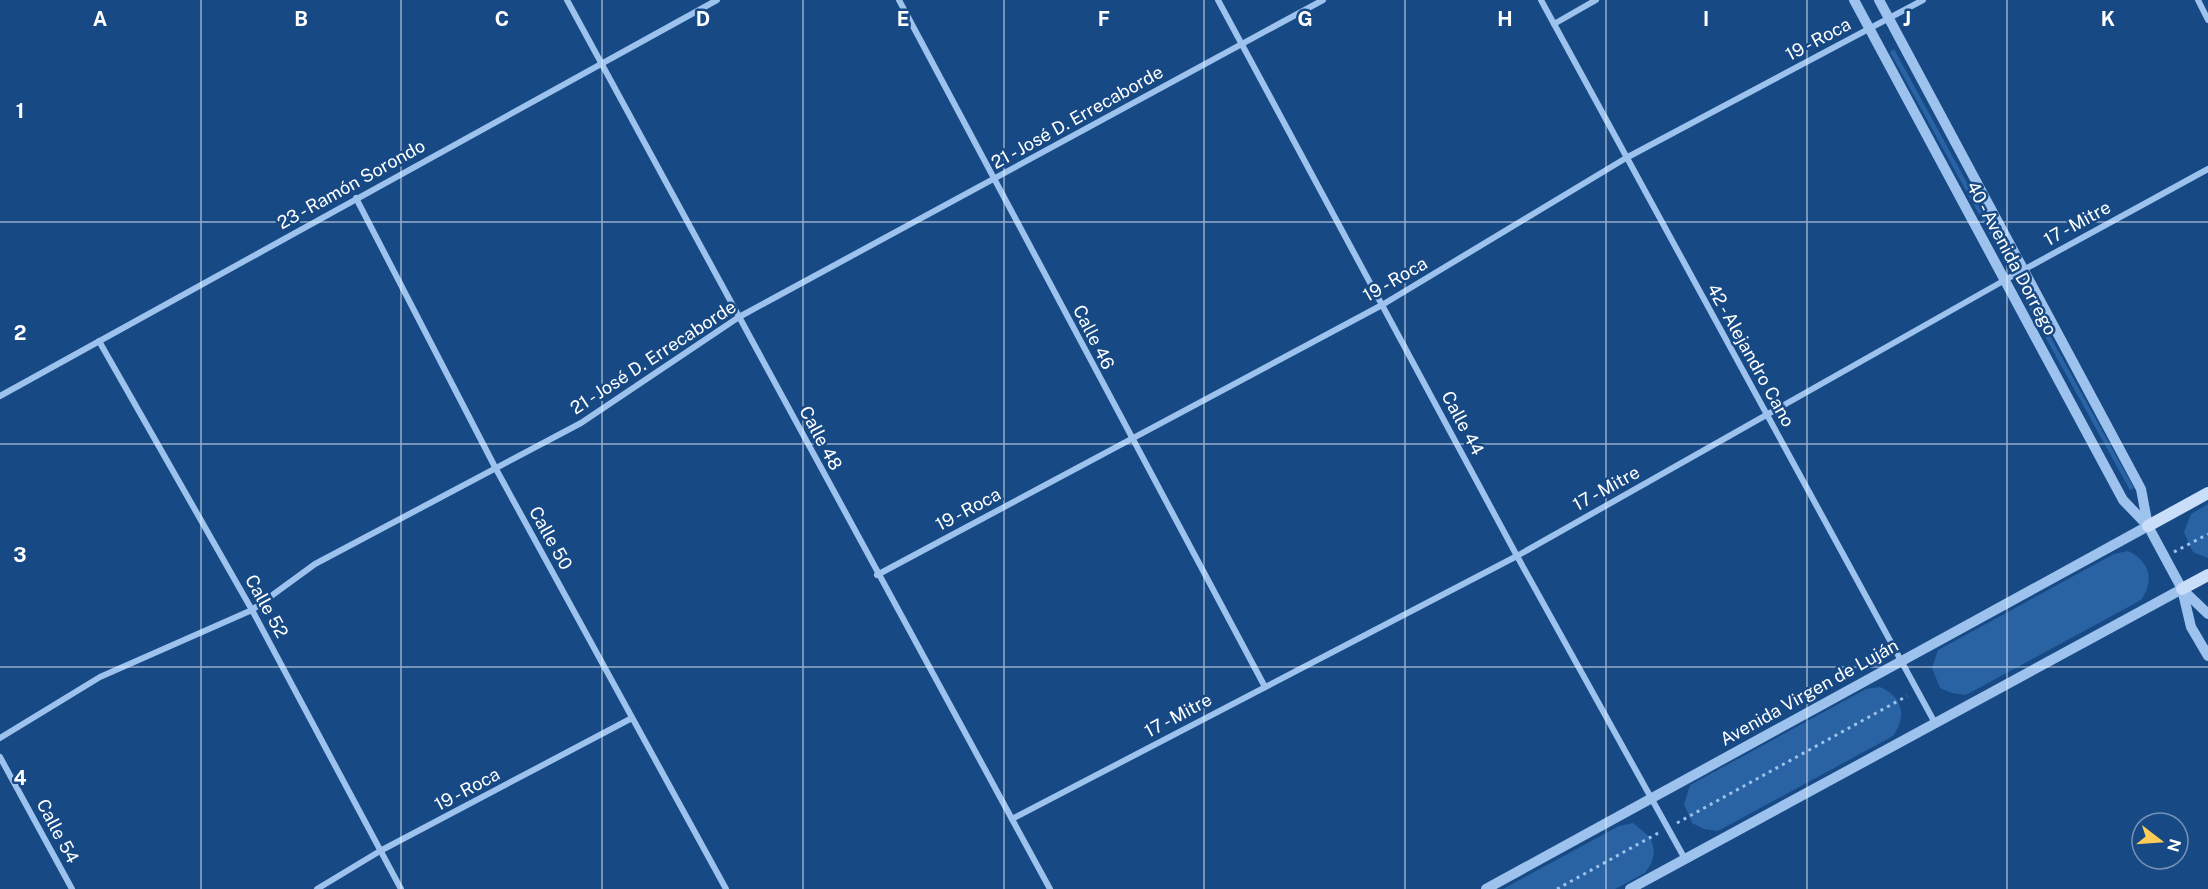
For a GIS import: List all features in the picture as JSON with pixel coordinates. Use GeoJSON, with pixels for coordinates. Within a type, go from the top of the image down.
{"type":"FeatureCollection","features":[{"type":"Feature","properties":{"kind":"main road"},"geometry":{"type":"LineString","coordinates":[[2148,526],[2208,493]]}},
{"type":"Feature","properties":{"kind":"main road"},"geometry":{"type":"LineString","coordinates":[[2182,589],[2208,575]]}},
{"type":"Feature","properties":{"kind":"street","name":"Calle 48"},"geometry":{"type":"LineString","coordinates":[[567,0],[1050,889]]}},
{"type":"Feature","properties":{"kind":"street","name":"23 - Ramón Sorondo"},"geometry":{"type":"LineString","coordinates":[[0,396],[601,62],[717,0]]}},
{"type":"Feature","properties":{"kind":"street","name":"Calle 46"},"geometry":{"type":"LineString","coordinates":[[899,0],[1265,687]]}},
{"type":"Feature","properties":{"kind":"street","name":"Calle 44"},"geometry":{"type":"LineString","coordinates":[[1218,0],[1517,555],[1685,859]]}},
{"type":"Feature","properties":{"kind":"street","name":"21 - José D. Errecaborde"},"geometry":{"type":"LineString","coordinates":[[0,738],[100,677],[252,610],[315,564],[581,423],[739,317],[1323,0]]}},
{"type":"Feature","properties":{"kind":"street","name":"42 - Alejandro Cano"},"geometry":{"type":"LineString","coordinates":[[1541,0],[1935,723]]}},
{"type":"Feature","properties":{"kind":"street"},"geometry":{"type":"LineString","coordinates":[[1554,24],[1596,0]]}},
{"type":"Feature","properties":{"kind":"street","name":"40 - Avenida Dorrego"},"geometry":{"type":"LineString","coordinates":[[1854,0],[2123,500],[2148,526],[2165,557],[2182,589],[2192,627],[2208,656]]}},
{"type":"Feature","properties":{"kind":"street","name":"40 - Avenida Dorrego"},"geometry":{"type":"LineString","coordinates":[[1879,0],[2142,489],[2148,526]]}},
{"type":"Feature","properties":{"kind":"street","name":"19 - Roca"},"geometry":{"type":"LineString","coordinates":[[878,575],[1382,305],[1626,158],[1923,0]]}},
{"type":"Feature","properties":{"kind":"street"},"geometry":{"type":"LineString","coordinates":[[2198,0],[2208,20]]}},
{"type":"Feature","properties":{"kind":"street","name":"17 - Mitre"},"geometry":{"type":"LineString","coordinates":[[1012,819],[1517,555],[2024,269],[2208,170]]}},
{"type":"Feature","properties":{"kind":"street","name":"Calle 50"},"geometry":{"type":"LineString","coordinates":[[357,198],[496,469],[726,889]]}},
{"type":"Feature","properties":{"kind":"street","name":"Calle 52"},"geometry":{"type":"LineString","coordinates":[[99,341],[252,610],[401,889]]}},
{"type":"Feature","properties":{"kind":"street","name":"Avenida Virgen de Luján"},"geometry":{"type":"LineString","coordinates":[[1486,889],[2148,526]]}},
{"type":"Feature","properties":{"kind":"street"},"geometry":{"type":"LineString","coordinates":[[1630,889],[2182,589]]}},
{"type":"Feature","properties":{"kind":"street","name":"40 - Avenida Dorrego"},"geometry":{"type":"LineString","coordinates":[[2182,589],[2208,614]]}},
{"type":"Feature","properties":{"kind":"street","name":"19 - Roca"},"geometry":{"type":"LineString","coordinates":[[317,889],[380,851],[633,718]]}},
{"type":"Feature","properties":{"kind":"street","name":"Calle 54"},"geometry":{"type":"LineString","coordinates":[[0,757],[72,889]]}},
{"type":"Feature","properties":{"kind":"path"},"geometry":{"type":"LineString","coordinates":[[2165,557],[2208,534]]}},
{"type":"Feature","properties":{"kind":"path"},"geometry":{"type":"LineString","coordinates":[[1557,889],[1917,691]]}},
{"type":"Feature","properties":{"kind":"shaded area"},"geometry":{"type":"Polygon","coordinates":[[[1894,49],[2003,249],[1999,251],[1890,52],[1894,49]]]}},
{"type":"Feature","properties":{"kind":"shaded area"},"geometry":{"type":"Polygon","coordinates":[[[2024,289],[2134,488],[2130,490],[2020,291],[2024,289]]]}},
{"type":"Feature","properties":{"kind":"shaded area"},"geometry":{"type":"Polygon","coordinates":[[[2208,504],[2208,558],[2193,552],[2184,532],[2191,514],[2208,504]]]}},
{"type":"Feature","properties":{"kind":"shaded area"},"geometry":{"type":"Polygon","coordinates":[[[2128,551],[2142,561],[2148,572],[2148,586],[2141,600],[1966,695],[1940,688],[1932,668],[1938,650],[2114,554],[2128,551]]]}},
{"type":"Feature","properties":{"kind":"shaded area"},"geometry":{"type":"Polygon","coordinates":[[[1880,687],[1894,696],[1900,708],[1900,721],[1893,736],[1718,831],[1704,829],[1692,823],[1684,804],[1690,785],[1866,689],[1880,687]]]}},
{"type":"Feature","properties":{"kind":"shaded area"},"geometry":{"type":"Polygon","coordinates":[[[1633,823],[1651,838],[1654,851],[1652,862],[1645,873],[1615,889],[1503,889],[1619,826],[1633,823]]]}}]}
